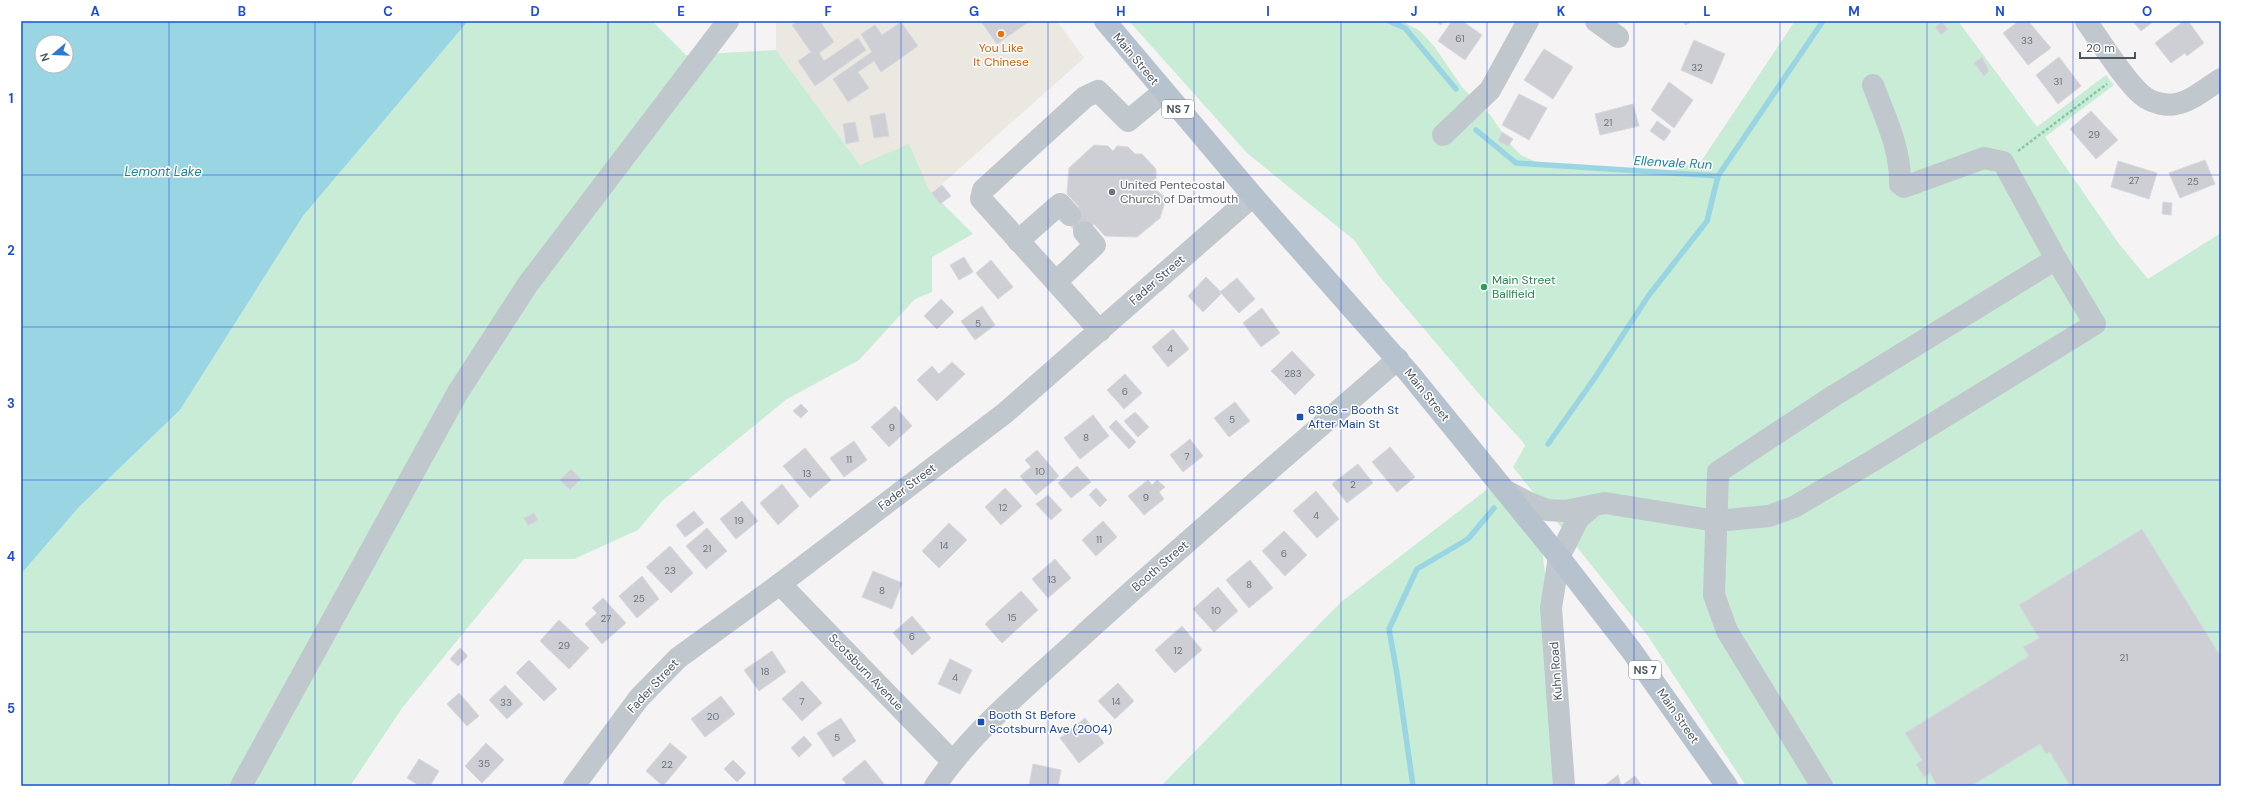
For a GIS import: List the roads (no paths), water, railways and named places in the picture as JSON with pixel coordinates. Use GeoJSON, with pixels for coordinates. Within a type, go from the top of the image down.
{"type":"FeatureCollection","features":[{"type":"Feature","properties":{"kind":"main road","name":"Main Street"},"geometry":{"type":"LineString","coordinates":[[1105,21],[1163,92],[1253,196],[1398,359],[1506,491],[1631,650],[1727,786]]}},
{"type":"Feature","properties":{"kind":"street"},"geometry":{"type":"LineString","coordinates":[[241,786],[458,392],[528,284],[728,21]]}},
{"type":"Feature","properties":{"kind":"street"},"geometry":{"type":"LineString","coordinates":[[1443,135],[1490,90],[1528,21]]}},
{"type":"Feature","properties":{"kind":"street"},"geometry":{"type":"LineString","coordinates":[[1596,21],[1618,37]]}},
{"type":"Feature","properties":{"kind":"street"},"geometry":{"type":"LineString","coordinates":[[2086,21],[2123,72],[2145,98],[2154,102],[2169,105],[2184,102],[2221,79]]}},
{"type":"Feature","properties":{"kind":"street"},"geometry":{"type":"LineString","coordinates":[[1506,491],[1529,503],[1547,510],[1565,511],[1605,503],[1716,521],[1769,516],[1794,506],[1897,447],[2095,324],[2056,259],[2003,162],[1984,158],[1904,188],[1900,184],[1900,174],[1894,142],[1873,85]]}},
{"type":"Feature","properties":{"kind":"street"},"geometry":{"type":"LineString","coordinates":[[1100,331],[981,200],[983,190],[1085,96],[1098,92],[1128,121],[1163,92]]}},
{"type":"Feature","properties":{"kind":"street","name":"Fader Street"},"geometry":{"type":"LineString","coordinates":[[574,786],[635,703],[678,658],[780,584],[1005,413],[1253,196]]}},
{"type":"Feature","properties":{"kind":"street"},"geometry":{"type":"LineString","coordinates":[[1018,241],[1065,210]]}},
{"type":"Feature","properties":{"kind":"street"},"geometry":{"type":"LineString","coordinates":[[1056,282],[1095,245],[1084,232]]}},
{"type":"Feature","properties":{"kind":"street"},"geometry":{"type":"LineString","coordinates":[[1822,786],[1727,631],[1714,595],[1718,472],[1835,395],[2056,259]]}},
{"type":"Feature","properties":{"kind":"street","name":"Booth Street"},"geometry":{"type":"LineString","coordinates":[[935,786],[952,761],[1021,692],[1133,590],[1398,359]]}},
{"type":"Feature","properties":{"kind":"street","name":"Kuhn Road"},"geometry":{"type":"LineString","coordinates":[[1564,786],[1551,608],[1559,557],[1578,518],[1594,505]]}},
{"type":"Feature","properties":{"kind":"street","name":"Scotsburn Avenue"},"geometry":{"type":"LineString","coordinates":[[780,584],[952,761]]}},
{"type":"Feature","properties":{"kind":"water","name":"Lemont Lake"},"geometry":{"type":"Polygon","coordinates":[[[21,21],[468,21],[303,216],[180,410],[79,507],[21,574],[21,21]]]}},
{"type":"Feature","properties":{"kind":"waterway","name":"Ellenvale Run"},"geometry":{"type":"LineString","coordinates":[[1389,21],[1405,28],[1456,89]]}},
{"type":"Feature","properties":{"kind":"waterway","name":"Ellenvale Run"},"geometry":{"type":"LineString","coordinates":[[1476,130],[1516,163],[1718,176],[1823,21]]}},
{"type":"Feature","properties":{"kind":"waterway"},"geometry":{"type":"LineString","coordinates":[[1548,444],[1594,379],[1649,295],[1707,221],[1718,176]]}},
{"type":"Feature","properties":{"kind":"waterway"},"geometry":{"type":"LineString","coordinates":[[1413,786],[1389,629],[1417,569],[1468,539],[1494,508]]}},
{"type":"Feature","properties":{"kind":"place","name":"You Like It Chinese"},"geometry":{"type":"Point","coordinates":[1001,34]}},
{"type":"Feature","properties":{"kind":"place","name":"United Pentecostal Church of Dartmouth"},"geometry":{"type":"Point","coordinates":[1112,192]}},
{"type":"Feature","properties":{"kind":"place","name":"Main Street Ballfield"},"geometry":{"type":"Point","coordinates":[1484,287]}},
{"type":"Feature","properties":{"kind":"place","name":"6306 - Booth St After Main St"},"geometry":{"type":"Point","coordinates":[1300,417]}},
{"type":"Feature","properties":{"kind":"place","name":"Booth St Before Scotsburn Ave (2004)"},"geometry":{"type":"Point","coordinates":[981,722]}}]}
